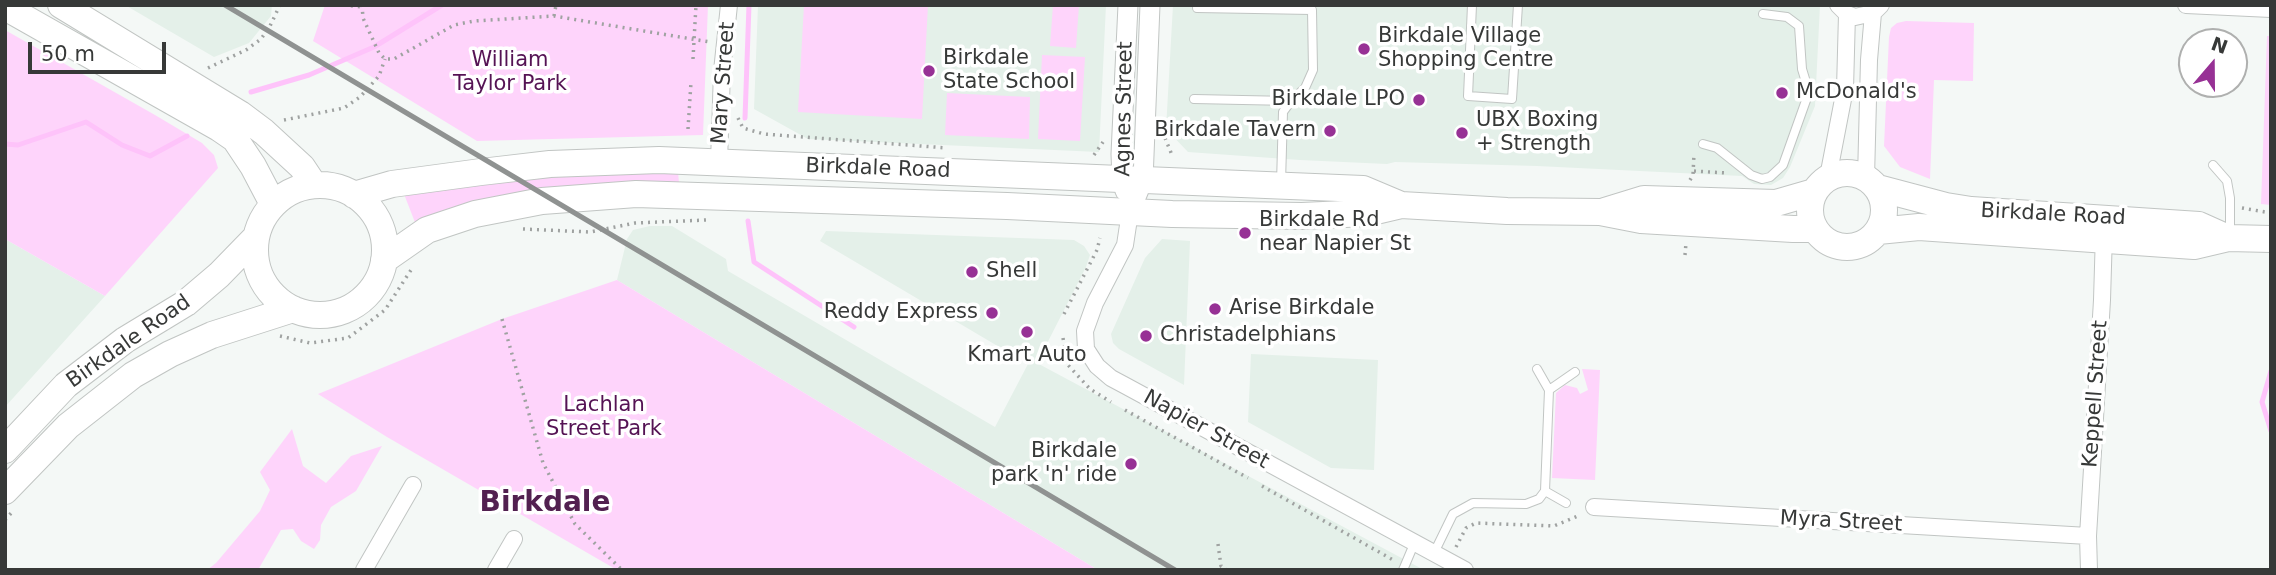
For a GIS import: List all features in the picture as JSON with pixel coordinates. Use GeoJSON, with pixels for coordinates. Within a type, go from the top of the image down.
{"type":"FeatureCollection","features":[{"type":"Feature","properties":{"kind":"main road"},"geometry":{"type":"LineString","coordinates":[[61,5],[240,114],[302,167],[314,185]]}},
{"type":"Feature","properties":{"kind":"main road"},"geometry":{"type":"LineString","coordinates":[[5,6],[235,139],[273,204]]}},
{"type":"Feature","properties":{"kind":"main road","name":"Birkdale Road"},"geometry":{"type":"LineString","coordinates":[[354,195],[392,184],[550,164],[613,161],[719,162],[1129,171],[1281,185],[1363,189],[1401,205]]}},
{"type":"Feature","properties":{"kind":"main road"},"geometry":{"type":"LineString","coordinates":[[1847,172],[1872,183],[1885,209],[1878,231],[1870,240],[1846,247],[1823,238],[1815,229],[1810,204],[1821,185],[1847,172]]}},
{"type":"Feature","properties":{"kind":"main road","name":"Birkdale Road"},"geometry":{"type":"LineString","coordinates":[[1872,183],[1971,211],[2104,229],[2194,246],[2229,238],[2271,239]]}},
{"type":"Feature","properties":{"kind":"main road"},"geometry":{"type":"LineString","coordinates":[[314,185],[335,187],[354,195],[369,207],[379,223],[384,242],[384,260],[378,279],[366,296],[351,307],[332,314],[312,314],[293,309],[275,297],[262,279],[255,259],[256,237],[262,219],[273,204],[292,191],[314,185]]}},
{"type":"Feature","properties":{"kind":"main road","name":"Birkdale Road"},"geometry":{"type":"LineString","coordinates":[[1600,212],[1644,199],[1776,203],[1821,185]]}},
{"type":"Feature","properties":{"kind":"main road","name":"Birkdale Road"},"geometry":{"type":"LineString","coordinates":[[384,260],[427,230],[449,222],[509,206],[586,197],[715,195],[1130,212],[1302,216],[1367,213],[1401,205],[1507,211],[1600,212],[1641,220],[1815,229]]}},
{"type":"Feature","properties":{"kind":"main road","name":"Birkdale Road"},"geometry":{"type":"LineString","coordinates":[[1878,231],[1919,227],[2104,229]]}},
{"type":"Feature","properties":{"kind":"main road","name":"Birkdale Road"},"geometry":{"type":"LineString","coordinates":[[5,450],[66,385],[125,340],[186,303],[219,275],[256,237]]}},
{"type":"Feature","properties":{"kind":"main road","name":"Birkdale Road"},"geometry":{"type":"LineString","coordinates":[[12,498],[68,426],[133,375],[212,335],[293,309]]}},
{"type":"Feature","properties":{"kind":"street","name":"Mary Street"},"geometry":{"type":"LineString","coordinates":[[719,162],[722,71],[729,5]]}},
{"type":"Feature","properties":{"kind":"street","name":"Agnes Street"},"geometry":{"type":"LineString","coordinates":[[1128,5],[1130,212]]}},
{"type":"Feature","properties":{"kind":"street","name":"Agnes Street"},"geometry":{"type":"LineString","coordinates":[[1129,171],[1150,5]]}},
{"type":"Feature","properties":{"kind":"street"},"geometry":{"type":"LineString","coordinates":[[2186,5],[2271,9]]}},
{"type":"Feature","properties":{"kind":"street"},"geometry":{"type":"LineString","coordinates":[[1842,10],[1855,17],[1877,9],[1868,60],[1872,183]]}},
{"type":"Feature","properties":{"kind":"street"},"geometry":{"type":"LineString","coordinates":[[1821,185],[1845,89],[1842,10]]}},
{"type":"Feature","properties":{"kind":"street","name":"Napier Street"},"geometry":{"type":"LineString","coordinates":[[1130,212],[1125,245],[1095,303],[1085,331],[1086,349],[1097,366],[1118,382],[1465,570]]}},
{"type":"Feature","properties":{"kind":"street","name":"Keppell Street"},"geometry":{"type":"LineString","coordinates":[[2089,570],[2088,536],[2104,229]]}},
{"type":"Feature","properties":{"kind":"street"},"geometry":{"type":"LineString","coordinates":[[364,570],[413,485]]}},
{"type":"Feature","properties":{"kind":"street","name":"Myra Street"},"geometry":{"type":"LineString","coordinates":[[1594,507],[2088,536]]}},
{"type":"Feature","properties":{"kind":"street"},"geometry":{"type":"LineString","coordinates":[[496,570],[514,539]]}},
{"type":"Feature","properties":{"kind":"lane"},"geometry":{"type":"LineString","coordinates":[[1472,5],[1468,96],[1512,99],[1518,5]]}},
{"type":"Feature","properties":{"kind":"lane"},"geometry":{"type":"LineString","coordinates":[[1198,8],[1312,10],[1313,70],[1305,88],[1283,112],[1281,185]]}},
{"type":"Feature","properties":{"kind":"lane"},"geometry":{"type":"LineString","coordinates":[[1703,144],[1717,148],[1751,175],[1762,179],[1770,177],[1783,165],[1809,92],[1802,69],[1799,26],[1787,17],[1763,14]]}},
{"type":"Feature","properties":{"kind":"lane"},"geometry":{"type":"LineString","coordinates":[[1194,99],[1291,101]]}},
{"type":"Feature","properties":{"kind":"lane"},"geometry":{"type":"LineString","coordinates":[[2213,165],[2227,181],[2230,198],[2229,238]]}},
{"type":"Feature","properties":{"kind":"lane"},"geometry":{"type":"LineString","coordinates":[[1434,553],[1454,514],[1474,503],[1527,504],[1539,499],[1545,491],[1549,390],[1537,369]]}},
{"type":"Feature","properties":{"kind":"lane"},"geometry":{"type":"LineString","coordinates":[[1549,390],[1576,372]]}},
{"type":"Feature","properties":{"kind":"lane"},"geometry":{"type":"LineString","coordinates":[[1545,491],[1566,503]]}},
{"type":"Feature","properties":{"kind":"lane"},"geometry":{"type":"LineString","coordinates":[[1403,570],[1415,544]]}},
{"type":"Feature","properties":{"kind":"path"},"geometry":{"type":"LineString","coordinates":[[201,72],[246,50],[261,39],[280,5]]}},
{"type":"Feature","properties":{"kind":"path"},"geometry":{"type":"LineString","coordinates":[[344,5],[362,6],[363,18],[379,53],[385,59],[394,59],[454,25],[474,21],[554,16],[726,44]]}},
{"type":"Feature","properties":{"kind":"path"},"geometry":{"type":"LineString","coordinates":[[554,16],[556,5]]}},
{"type":"Feature","properties":{"kind":"path"},"geometry":{"type":"LineString","coordinates":[[693,59],[696,5]]}},
{"type":"Feature","properties":{"kind":"path"},"geometry":{"type":"LineString","coordinates":[[264,132],[282,120],[344,108],[360,97],[379,76],[385,59]]}},
{"type":"Feature","properties":{"kind":"path"},"geometry":{"type":"LineString","coordinates":[[688,129],[691,82]]}},
{"type":"Feature","properties":{"kind":"path"},"geometry":{"type":"LineString","coordinates":[[722,90],[736,104],[743,128],[764,134],[951,148]]}},
{"type":"Feature","properties":{"kind":"path"},"geometry":{"type":"LineString","coordinates":[[1085,158],[1101,153],[1129,171]]}},
{"type":"Feature","properties":{"kind":"path"},"geometry":{"type":"LineString","coordinates":[[1693,171],[1733,174],[1724,164]]}},
{"type":"Feature","properties":{"kind":"path"},"geometry":{"type":"LineString","coordinates":[[518,228],[590,232],[635,223],[714,219]]}},
{"type":"Feature","properties":{"kind":"path"},"geometry":{"type":"LineString","coordinates":[[1064,314],[1097,250],[1100,238]]}},
{"type":"Feature","properties":{"kind":"path"},"geometry":{"type":"LineString","coordinates":[[270,336],[277,335],[310,343],[348,338],[385,310],[396,297],[415,264]]}},
{"type":"Feature","properties":{"kind":"path"},"geometry":{"type":"LineString","coordinates":[[502,319],[543,463],[575,524],[622,570]]}},
{"type":"Feature","properties":{"kind":"path"},"geometry":{"type":"LineString","coordinates":[[1125,410],[1248,478]]}},
{"type":"Feature","properties":{"kind":"path"},"geometry":{"type":"LineString","coordinates":[[1262,486],[1397,562]]}},
{"type":"Feature","properties":{"kind":"path"},"geometry":{"type":"LineString","coordinates":[[5,520],[12,498]]}},
{"type":"Feature","properties":{"kind":"path"},"geometry":{"type":"LineString","coordinates":[[1450,561],[1466,528],[1476,523],[1554,526],[1570,521],[1594,507]]}},
{"type":"Feature","properties":{"kind":"path"},"geometry":{"type":"LineString","coordinates":[[1218,544],[1221,566],[1227,570]]}},
{"type":"Feature","properties":{"kind":"shaded area"},"geometry":{"type":"Polygon","coordinates":[[[125,5],[272,5],[271,16],[249,43],[214,57],[125,5]]]}},
{"type":"Feature","properties":{"kind":"shaded area","name":"Birkdale State School"},"geometry":{"type":"Polygon","coordinates":[[[758,5],[1106,5],[1099,152],[808,139],[754,109],[758,5]]]}},
{"type":"Feature","properties":{"kind":"shaded area"},"geometry":{"type":"Polygon","coordinates":[[[1173,5],[1820,5],[1815,106],[1790,167],[1783,178],[1771,185],[1754,184],[1742,176],[1537,166],[1395,162],[1387,164],[1188,152],[1166,129],[1173,5]]]}},
{"type":"Feature","properties":{"kind":"shaded area"},"geometry":{"type":"Polygon","coordinates":[[[650,226],[672,226],[726,259],[728,271],[995,427],[1028,364],[820,241],[826,231],[1074,240],[1084,246],[1090,255],[1037,363],[1424,570],[1098,570],[617,280],[627,239],[633,230],[650,226]]]}},
{"type":"Feature","properties":{"kind":"shaded area"},"geometry":{"type":"Polygon","coordinates":[[[5,239],[105,296],[5,407],[5,239]]]}},
{"type":"Feature","properties":{"kind":"shaded area"},"geometry":{"type":"Polygon","coordinates":[[[1162,239],[1190,241],[1184,385],[1119,349],[1113,343],[1111,334],[1145,258],[1162,239]]]}},
{"type":"Feature","properties":{"kind":"shaded area"},"geometry":{"type":"Polygon","coordinates":[[[1251,354],[1378,360],[1374,470],[1331,468],[1248,422],[1251,354]]]}},
{"type":"Feature","properties":{"kind":"green space","name":"William Taylor Park"},"geometry":{"type":"Polygon","coordinates":[[[325,5],[708,5],[703,135],[477,141],[313,41],[325,5]]]}},
{"type":"Feature","properties":{"kind":"green space"},"geometry":{"type":"Polygon","coordinates":[[[804,5],[928,5],[922,119],[798,112],[804,5]]]}},
{"type":"Feature","properties":{"kind":"green space"},"geometry":{"type":"Polygon","coordinates":[[[1053,5],[1079,5],[1076,48],[1050,46],[1053,5]]]}},
{"type":"Feature","properties":{"kind":"green space"},"geometry":{"type":"Polygon","coordinates":[[[1906,21],[1974,23],[1973,81],[1934,80],[1930,179],[1900,167],[1884,146],[1889,37],[1891,28],[1906,21]]]}},
{"type":"Feature","properties":{"kind":"green space"},"geometry":{"type":"Polygon","coordinates":[[[5,30],[202,143],[214,155],[218,168],[105,296],[5,239],[5,30]]]}},
{"type":"Feature","properties":{"kind":"green space"},"geometry":{"type":"Polygon","coordinates":[[[2267,36],[2271,36],[2271,205],[2261,204],[2267,36]]]}},
{"type":"Feature","properties":{"kind":"green space"},"geometry":{"type":"Polygon","coordinates":[[[1042,55],[1085,57],[1080,141],[1038,139],[1042,55]]]}},
{"type":"Feature","properties":{"kind":"green space"},"geometry":{"type":"Polygon","coordinates":[[[947,93],[1030,97],[1029,139],[945,135],[947,93]]]}},
{"type":"Feature","properties":{"kind":"green space"},"geometry":{"type":"Polygon","coordinates":[[[678,172],[679,183],[416,225],[404,194],[548,175],[678,172]]]}},
{"type":"Feature","properties":{"kind":"green space","name":"Lachlan Street Park"},"geometry":{"type":"Polygon","coordinates":[[[617,280],[1098,570],[617,570],[318,394],[502,319],[617,280]]]}},
{"type":"Feature","properties":{"kind":"green space"},"geometry":{"type":"Polygon","coordinates":[[[1582,369],[1600,370],[1595,480],[1552,478],[1556,393],[1565,385],[1577,388],[1580,394],[1588,390],[1582,369]]]}},
{"type":"Feature","properties":{"kind":"green space"},"geometry":{"type":"Polygon","coordinates":[[[292,429],[303,466],[326,483],[351,456],[382,446],[356,491],[331,507],[321,525],[320,540],[314,549],[301,541],[293,529],[281,530],[258,570],[207,570],[260,511],[270,490],[260,472],[292,429]]]}},
{"type":"Feature","properties":{"kind":"waterway"},"geometry":{"type":"LineString","coordinates":[[251,92],[309,75],[374,47],[442,5]]}},
{"type":"Feature","properties":{"kind":"waterway"},"geometry":{"type":"LineString","coordinates":[[745,118],[749,5]]}},
{"type":"Feature","properties":{"kind":"waterway"},"geometry":{"type":"LineString","coordinates":[[5,144],[18,145],[86,122],[122,145],[150,156],[187,136]]}},
{"type":"Feature","properties":{"kind":"waterway"},"geometry":{"type":"LineString","coordinates":[[748,221],[754,262],[854,327]]}},
{"type":"Feature","properties":{"kind":"waterway"},"geometry":{"type":"LineString","coordinates":[[2271,371],[2262,402],[2271,431]]}},
{"type":"Feature","properties":{"kind":"railway"},"geometry":{"type":"LineString","coordinates":[[225,5],[1175,570]]}},
{"type":"Feature","properties":{"kind":"place","name":"Birkdale Village Shopping Centre"},"geometry":{"type":"Point","coordinates":[1364,49]}},
{"type":"Feature","properties":{"kind":"place","name":"Birkdale State School"},"geometry":{"type":"Point","coordinates":[929,71]}},
{"type":"Feature","properties":{"kind":"place","name":"McDonald's"},"geometry":{"type":"Point","coordinates":[1782,93]}},
{"type":"Feature","properties":{"kind":"place","name":"Birkdale LPO"},"geometry":{"type":"Point","coordinates":[1419,100]}},
{"type":"Feature","properties":{"kind":"place","name":"Birkdale Tavern"},"geometry":{"type":"Point","coordinates":[1330,131]}},
{"type":"Feature","properties":{"kind":"place","name":"UBX Boxing + Strength"},"geometry":{"type":"Point","coordinates":[1462,133]}},
{"type":"Feature","properties":{"kind":"place","name":"Birkdale Rd near Napier St"},"geometry":{"type":"Point","coordinates":[1245,233]}},
{"type":"Feature","properties":{"kind":"place","name":"Shell"},"geometry":{"type":"Point","coordinates":[972,272]}},
{"type":"Feature","properties":{"kind":"place","name":"Arise Birkdale"},"geometry":{"type":"Point","coordinates":[1215,309]}},
{"type":"Feature","properties":{"kind":"place","name":"Reddy Express"},"geometry":{"type":"Point","coordinates":[992,313]}},
{"type":"Feature","properties":{"kind":"place","name":"Kmart Auto"},"geometry":{"type":"Point","coordinates":[1027,332]}},
{"type":"Feature","properties":{"kind":"place","name":"Christadelphians"},"geometry":{"type":"Point","coordinates":[1146,336]}},
{"type":"Feature","properties":{"kind":"place","name":"Birkdale park 'n' ride"},"geometry":{"type":"Point","coordinates":[1131,464]}},
{"type":"Feature","properties":{"kind":"district","name":"Birkdale"},"geometry":{"type":"Point","coordinates":[545,504]}}]}
